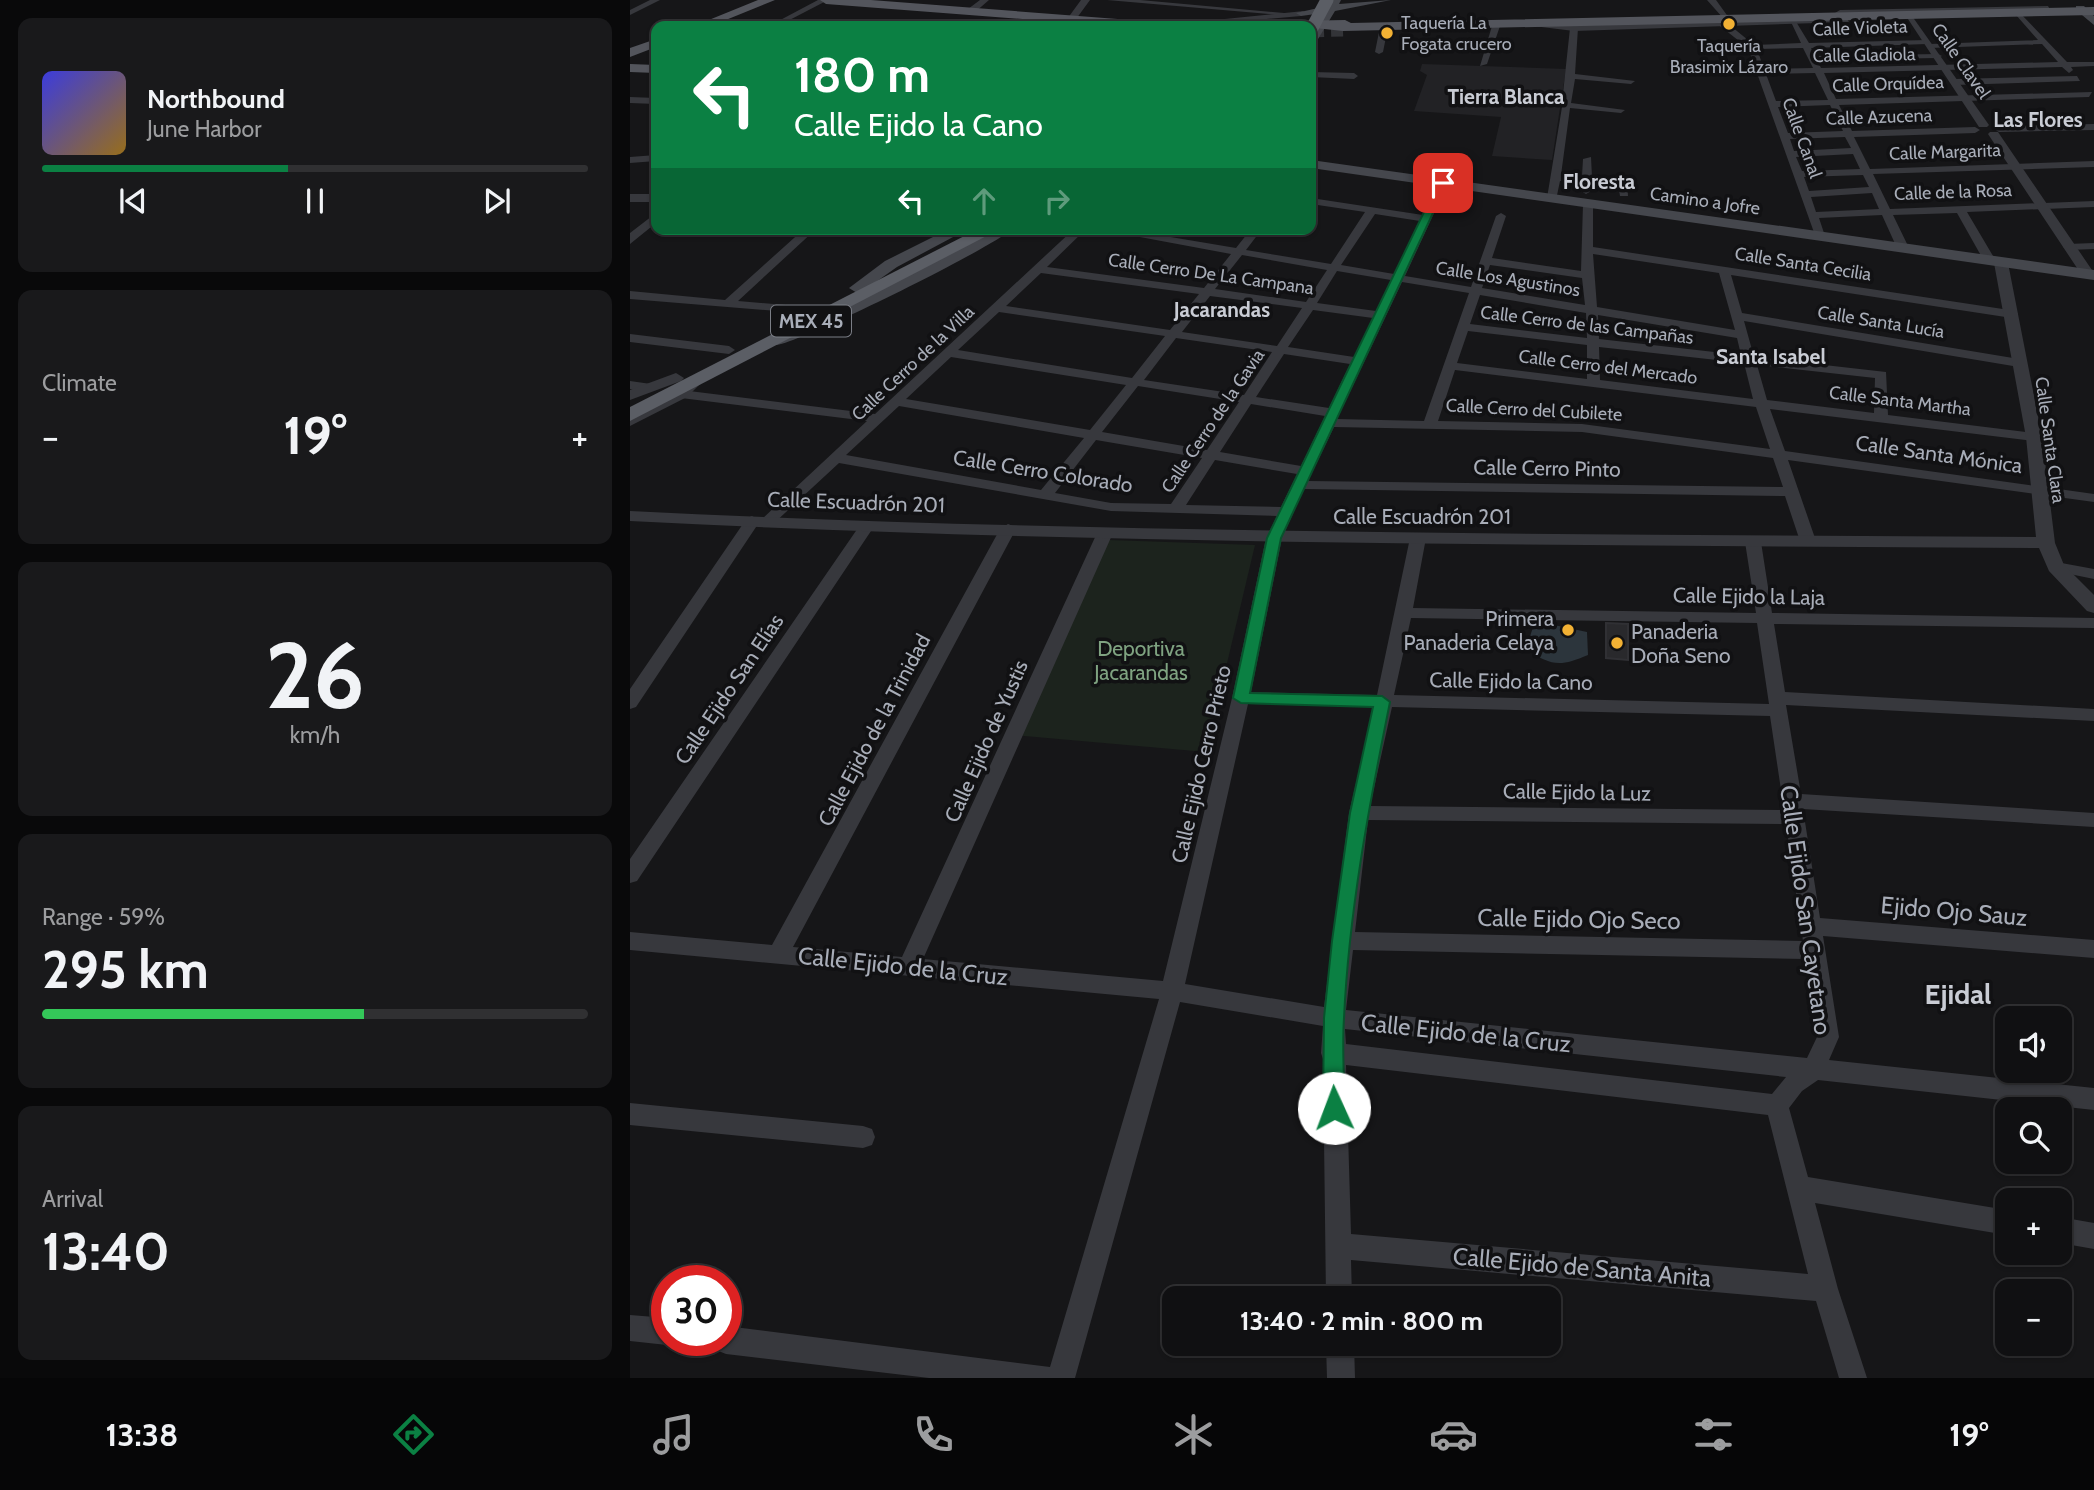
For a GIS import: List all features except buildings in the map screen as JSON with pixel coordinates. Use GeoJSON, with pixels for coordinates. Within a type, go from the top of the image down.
{"type":"FeatureCollection","features":[{"type":"Feature","properties":{"kind":"highway"},"geometry":{"type":"LineString","coordinates":[[1296,21],[1318,0]]}},
{"type":"Feature","properties":{"kind":"highway"},"geometry":{"type":"LineString","coordinates":[[1316,31],[1332,3]]}},
{"type":"Feature","properties":{"kind":"highway","name":"MEX 45"},"geometry":{"type":"LineString","coordinates":[[630,402],[684,385],[729,350],[963,235]]}},
{"type":"Feature","properties":{"kind":"highway","name":"MEX 45"},"geometry":{"type":"LineString","coordinates":[[630,415],[980,235]]}},
{"type":"Feature","properties":{"kind":"main road"},"geometry":{"type":"LineString","coordinates":[[713,21],[769,0]]}},
{"type":"Feature","properties":{"kind":"main road"},"geometry":{"type":"LineString","coordinates":[[825,0],[971,11],[1052,21]]}},
{"type":"Feature","properties":{"kind":"main road"},"geometry":{"type":"LineString","coordinates":[[1296,21],[1309,0]]}},
{"type":"Feature","properties":{"kind":"main road"},"geometry":{"type":"LineString","coordinates":[[1296,21],[1332,3],[1386,0]]}},
{"type":"Feature","properties":{"kind":"main road"},"geometry":{"type":"LineString","coordinates":[[1477,26],[1343,28],[2014,14],[2050,10],[2088,10],[2094,22]]}},
{"type":"Feature","properties":{"kind":"main road"},"geometry":{"type":"LineString","coordinates":[[1316,33],[1501,24]]}},
{"type":"Feature","properties":{"kind":"main road"},"geometry":{"type":"LineString","coordinates":[[1316,33],[1383,32],[1501,24]]}},
{"type":"Feature","properties":{"kind":"main road"},"geometry":{"type":"LineString","coordinates":[[630,53],[651,45]]}},
{"type":"Feature","properties":{"kind":"main road"},"geometry":{"type":"LineString","coordinates":[[630,68],[651,69]]}},
{"type":"Feature","properties":{"kind":"main road","name":"Camino a Jofre"},"geometry":{"type":"LineString","coordinates":[[1316,165],[1552,198],[1587,198],[1820,236],[2091,274]]}},
{"type":"Feature","properties":{"kind":"main road"},"geometry":{"type":"LineString","coordinates":[[857,288],[891,264],[949,235]]}},
{"type":"Feature","properties":{"kind":"main road"},"geometry":{"type":"LineString","coordinates":[[750,353],[836,316],[993,235]]}},
{"type":"Feature","properties":{"kind":"street"},"geometry":{"type":"LineString","coordinates":[[630,13],[656,0]]}},
{"type":"Feature","properties":{"kind":"street"},"geometry":{"type":"LineString","coordinates":[[783,21],[825,0]]}},
{"type":"Feature","properties":{"kind":"street"},"geometry":{"type":"LineString","coordinates":[[971,11],[985,0]]}},
{"type":"Feature","properties":{"kind":"street"},"geometry":{"type":"LineString","coordinates":[[1070,21],[1086,0]]}},
{"type":"Feature","properties":{"kind":"street"},"geometry":{"type":"LineString","coordinates":[[1111,0],[1201,3],[1296,21]]}},
{"type":"Feature","properties":{"kind":"street"},"geometry":{"type":"LineString","coordinates":[[1711,0],[1724,20],[1752,47]]}},
{"type":"Feature","properties":{"kind":"street"},"geometry":{"type":"LineString","coordinates":[[1552,198],[1576,25],[2050,10]]}},
{"type":"Feature","properties":{"kind":"street"},"geometry":{"type":"LineString","coordinates":[[1532,23],[1724,20],[1795,22],[2014,14],[2044,42],[2092,97]]}},
{"type":"Feature","properties":{"kind":"street","name":"Calle Clavel"},"geometry":{"type":"LineString","coordinates":[[1909,18],[1965,97],[1979,128]]}},
{"type":"Feature","properties":{"kind":"street"},"geometry":{"type":"LineString","coordinates":[[1795,22],[1903,248]]}},
{"type":"Feature","properties":{"kind":"street"},"geometry":{"type":"LineString","coordinates":[[1483,64],[1501,24]]}},
{"type":"Feature","properties":{"kind":"street"},"geometry":{"type":"LineString","coordinates":[[1378,52],[1383,32]]}},
{"type":"Feature","properties":{"kind":"street","name":"Calle Violeta"},"geometry":{"type":"LineString","coordinates":[[1752,47],[2044,42]]}},
{"type":"Feature","properties":{"kind":"street","name":"Calle Canal"},"geometry":{"type":"LineString","coordinates":[[1752,47],[1820,236]]}},
{"type":"Feature","properties":{"kind":"street"},"geometry":{"type":"LineString","coordinates":[[2041,54],[2054,53]]}},
{"type":"Feature","properties":{"kind":"street"},"geometry":{"type":"LineString","coordinates":[[1814,58],[1938,56]]}},
{"type":"Feature","properties":{"kind":"street","name":"Calle Gladiola"},"geometry":{"type":"LineString","coordinates":[[1761,72],[2094,64]]}},
{"type":"Feature","properties":{"kind":"street"},"geometry":{"type":"LineString","coordinates":[[1316,74],[1354,76]]}},
{"type":"Feature","properties":{"kind":"street"},"geometry":{"type":"LineString","coordinates":[[1571,76],[1631,81]]}},
{"type":"Feature","properties":{"kind":"street"},"geometry":{"type":"LineString","coordinates":[[1955,82],[2077,79]]}},
{"type":"Feature","properties":{"kind":"street","name":"Calle Orquídea"},"geometry":{"type":"LineString","coordinates":[[1773,104],[1965,97],[2092,97]]}},
{"type":"Feature","properties":{"kind":"street"},"geometry":{"type":"LineString","coordinates":[[630,100],[651,101]]}},
{"type":"Feature","properties":{"kind":"street"},"geometry":{"type":"LineString","coordinates":[[1564,105],[1620,110]]}},
{"type":"Feature","properties":{"kind":"street"},"geometry":{"type":"LineString","coordinates":[[1979,128],[1997,132],[2094,127]]}},
{"type":"Feature","properties":{"kind":"street","name":"Calle Azucena"},"geometry":{"type":"LineString","coordinates":[[1784,136],[1979,128]]}},
{"type":"Feature","properties":{"kind":"street"},"geometry":{"type":"LineString","coordinates":[[1997,132],[2013,166],[2068,247],[2091,274]]}},
{"type":"Feature","properties":{"kind":"street"},"geometry":{"type":"LineString","coordinates":[[1790,154],[1857,151]]}},
{"type":"Feature","properties":{"kind":"street"},"geometry":{"type":"LineString","coordinates":[[630,160],[651,158]]}},
{"type":"Feature","properties":{"kind":"street","name":"Calle Margarita"},"geometry":{"type":"LineString","coordinates":[[1798,174],[2094,164]]}},
{"type":"Feature","properties":{"kind":"street"},"geometry":{"type":"LineString","coordinates":[[1555,178],[1587,169],[1621,171]]}},
{"type":"Feature","properties":{"kind":"street"},"geometry":{"type":"LineString","coordinates":[[1587,169],[1623,181],[1624,194]]}},
{"type":"Feature","properties":{"kind":"street"},"geometry":{"type":"LineString","coordinates":[[1587,169],[1587,275],[1592,311],[1594,384]]}},
{"type":"Feature","properties":{"kind":"street","name":"Calle Ejido Cerro Prieto"},"geometry":{"type":"LineString","coordinates":[[1061,1378],[1172,991],[1241,698],[1274,538],[1424,218],[1443,183]]}},
{"type":"Feature","properties":{"kind":"street"},"geometry":{"type":"LineString","coordinates":[[1805,194],[1876,190]]}},
{"type":"Feature","properties":{"kind":"street"},"geometry":{"type":"LineString","coordinates":[[630,198],[651,198]]}},
{"type":"Feature","properties":{"kind":"street"},"geometry":{"type":"LineString","coordinates":[[1316,202],[1424,218]]}},
{"type":"Feature","properties":{"kind":"street","name":"Calle de la Rosa"},"geometry":{"type":"LineString","coordinates":[[1813,215],[2094,204]]}},
{"type":"Feature","properties":{"kind":"street"},"geometry":{"type":"LineString","coordinates":[[1960,209],[1995,262]]}},
{"type":"Feature","properties":{"kind":"street","name":"Calle Cerro de la Gavia"},"geometry":{"type":"LineString","coordinates":[[1175,510],[1372,210]]}},
{"type":"Feature","properties":{"kind":"street"},"geometry":{"type":"LineString","coordinates":[[1430,424],[1501,216]]}},
{"type":"Feature","properties":{"kind":"street"},"geometry":{"type":"LineString","coordinates":[[630,240],[651,221]]}},
{"type":"Feature","properties":{"kind":"street"},"geometry":{"type":"LineString","coordinates":[[727,304],[804,235]]}},
{"type":"Feature","properties":{"kind":"street","name":"Calle Cerro de la Villa"},"geometry":{"type":"LineString","coordinates":[[630,703],[760,522],[880,419],[1076,235]]}},
{"type":"Feature","properties":{"kind":"street","name":"Calle Los Agustinos"},"geometry":{"type":"LineString","coordinates":[[1137,235],[1474,293],[1742,335]]}},
{"type":"Feature","properties":{"kind":"street"},"geometry":{"type":"LineString","coordinates":[[1046,494],[1253,235]]}},
{"type":"Feature","properties":{"kind":"street"},"geometry":{"type":"LineString","coordinates":[[2068,247],[2094,246]]}},
{"type":"Feature","properties":{"kind":"street","name":"Calle Santa Cecilia"},"geometry":{"type":"LineString","coordinates":[[1589,250],[2012,313]]}},
{"type":"Feature","properties":{"kind":"street"},"geometry":{"type":"LineString","coordinates":[[1487,261],[1587,275]]}},
{"type":"Feature","properties":{"kind":"street","name":"Calle Santa Clara"},"geometry":{"type":"LineString","coordinates":[[1995,262],[2012,313],[2034,437],[2046,543],[2056,567],[2094,607]]}},
{"type":"Feature","properties":{"kind":"street","name":"Calle Cerro De La Campana"},"geometry":{"type":"LineString","coordinates":[[1040,269],[1379,315]]}},
{"type":"Feature","properties":{"kind":"street"},"geometry":{"type":"LineString","coordinates":[[1724,270],[1761,403],[1808,541]]}},
{"type":"Feature","properties":{"kind":"street"},"geometry":{"type":"LineString","coordinates":[[630,295],[808,311]]}},
{"type":"Feature","properties":{"kind":"street"},"geometry":{"type":"LineString","coordinates":[[997,309],[1356,361]]}},
{"type":"Feature","properties":{"kind":"street","name":"Calle Santa Lucía"},"geometry":{"type":"LineString","coordinates":[[1738,316],[2019,363]]}},
{"type":"Feature","properties":{"kind":"street","name":"Calle Cerro de las Campañas"},"geometry":{"type":"LineString","coordinates":[[1461,327],[1881,375],[1881,418]]}},
{"type":"Feature","properties":{"kind":"street"},"geometry":{"type":"LineString","coordinates":[[630,338],[729,350]]}},
{"type":"Feature","properties":{"kind":"street","name":"Calle Cerro del Cubilete"},"geometry":{"type":"LineString","coordinates":[[950,353],[1248,400],[1330,418],[1582,428],[1779,454]]}},
{"type":"Feature","properties":{"kind":"street","name":"Calle Cerro del Mercado"},"geometry":{"type":"LineString","coordinates":[[1451,366],[1761,403]]}},
{"type":"Feature","properties":{"kind":"street"},"geometry":{"type":"LineString","coordinates":[[630,421],[684,385]]}},
{"type":"Feature","properties":{"kind":"street"},"geometry":{"type":"LineString","coordinates":[[630,395],[638,386],[684,385],[880,419]]}},
{"type":"Feature","properties":{"kind":"street","name":"Calle Cerro Pinto"},"geometry":{"type":"LineString","coordinates":[[898,402],[1209,456],[1303,478],[1793,492]]}},
{"type":"Feature","properties":{"kind":"street","name":"Calle Santa Martha"},"geometry":{"type":"LineString","coordinates":[[1761,403],[2034,437]]}},
{"type":"Feature","properties":{"kind":"street","name":"Calle Santa Mónica"},"geometry":{"type":"LineString","coordinates":[[1779,454],[2094,499]]}},
{"type":"Feature","properties":{"kind":"street","name":"Calle Cerro Colorado"},"geometry":{"type":"LineString","coordinates":[[837,458],[1111,507],[1286,512]]}},
{"type":"Feature","properties":{"kind":"street","name":"Calle Escuadrón 201"},"geometry":{"type":"LineString","coordinates":[[630,516],[865,528],[1008,529],[1274,538],[2046,543]]}},
{"type":"Feature","properties":{"kind":"street","name":"Calle Ejido San Elías"},"geometry":{"type":"LineString","coordinates":[[630,875],[865,528]]}},
{"type":"Feature","properties":{"kind":"street","name":"Calle Ejido de la Trinidad"},"geometry":{"type":"LineString","coordinates":[[779,953],[1008,529]]}},
{"type":"Feature","properties":{"kind":"street","name":"Calle Ejido de Yustis"},"geometry":{"type":"LineString","coordinates":[[908,968],[1105,533]]}},
{"type":"Feature","properties":{"kind":"street"},"geometry":{"type":"LineString","coordinates":[[1339,1286],[1332,1053],[1342,941],[1359,813],[1418,538]]}},
{"type":"Feature","properties":{"kind":"street","name":"Calle Ejido San Cayetano"},"geometry":{"type":"LineString","coordinates":[[1753,542],[1767,617],[1828,1037],[1813,1070],[1794,1084],[1777,1105]]}},
{"type":"Feature","properties":{"kind":"street"},"geometry":{"type":"LineString","coordinates":[[2056,567],[2094,573]]}},
{"type":"Feature","properties":{"kind":"street","name":"Calle Ejido la Laja"},"geometry":{"type":"LineString","coordinates":[[1404,613],[2094,623]]}},
{"type":"Feature","properties":{"kind":"street","name":"Calle Ejido la Cano"},"geometry":{"type":"LineString","coordinates":[[1241,698],[1382,702],[1779,704],[2094,715]]}},
{"type":"Feature","properties":{"kind":"street","name":"Calle Ejido la Luz"},"geometry":{"type":"LineString","coordinates":[[1359,813],[1793,809],[2094,820]]}},
{"type":"Feature","properties":{"kind":"street","name":"Ejido Ojo Sauz"},"geometry":{"type":"LineString","coordinates":[[1811,926],[2094,949]]}},
{"type":"Feature","properties":{"kind":"street","name":"Calle Ejido Ojo Seco"},"geometry":{"type":"LineString","coordinates":[[1342,941],[1815,950]]}},
{"type":"Feature","properties":{"kind":"street","name":"Calle Ejido de la Cruz"},"geometry":{"type":"LineString","coordinates":[[630,942],[779,953],[908,968],[1172,991],[1334,1018],[2094,1099]]}},
{"type":"Feature","properties":{"kind":"street"},"geometry":{"type":"LineString","coordinates":[[1332,1053],[1777,1105],[1825,1289],[1853,1378]]}},
{"type":"Feature","properties":{"kind":"street"},"geometry":{"type":"LineString","coordinates":[[630,1114],[863,1137]]}},
{"type":"Feature","properties":{"kind":"street"},"geometry":{"type":"LineString","coordinates":[[1800,1188],[1995,1220]]}},
{"type":"Feature","properties":{"kind":"street"},"geometry":{"type":"LineString","coordinates":[[2072,1232],[2094,1236]]}},
{"type":"Feature","properties":{"kind":"street","name":"Calle Ejido de Santa Anita"},"geometry":{"type":"LineString","coordinates":[[1338,1246],[1825,1289]]}},
{"type":"Feature","properties":{"kind":"street"},"geometry":{"type":"LineString","coordinates":[[630,1328],[651,1330]]}},
{"type":"Feature","properties":{"kind":"street"},"geometry":{"type":"LineString","coordinates":[[742,1342],[1043,1378]]}},
{"type":"Feature","properties":{"kind":"street"},"geometry":{"type":"LineString","coordinates":[[1340,1356],[1341,1378]]}},
{"type":"Feature","properties":{"kind":"shaded area"},"geometry":{"type":"Polygon","coordinates":[[[1422,64],[1566,69],[1552,160],[1492,156],[1501,117],[1414,111],[1427,75],[1420,71],[1422,64]]]}},
{"type":"Feature","properties":{"kind":"shaded area"},"geometry":{"type":"Polygon","coordinates":[[[1535,621],[1587,632],[1588,655],[1570,662],[1556,663],[1535,655],[1526,649],[1535,621]]]}},
{"type":"Feature","properties":{"kind":"green space","name":"Deportiva Jacarandas"},"geometry":{"type":"Polygon","coordinates":[[[1109,540],[1255,545],[1206,752],[1013,735],[1109,540]]]}},
{"type":"Feature","properties":{"kind":"tunnel"},"geometry":{"type":"LineString","coordinates":[[1316,31],[1343,30]]}},
{"type":"Feature","properties":{"kind":"place","name":"Taquería Brasimix Lázaro"},"geometry":{"type":"Point","coordinates":[1729,24]}},
{"type":"Feature","properties":{"kind":"place","name":"Taquería La Fogata crucero"},"geometry":{"type":"Point","coordinates":[1387,33]}},
{"type":"Feature","properties":{"kind":"place","name":"Primera Panaderia Celaya"},"geometry":{"type":"Point","coordinates":[1568,630]}},
{"type":"Feature","properties":{"kind":"place","name":"Panaderia Doña Seno"},"geometry":{"type":"Point","coordinates":[1617,643]}},
{"type":"Feature","properties":{"kind":"district","name":"Tierra Blanca"},"geometry":{"type":"Point","coordinates":[1506,96]}},
{"type":"Feature","properties":{"kind":"district","name":"Las Flores"},"geometry":{"type":"Point","coordinates":[2038,119]}},
{"type":"Feature","properties":{"kind":"district","name":"Floresta"},"geometry":{"type":"Point","coordinates":[1599,181]}},
{"type":"Feature","properties":{"kind":"district","name":"Jacarandas"},"geometry":{"type":"Point","coordinates":[1222,309]}},
{"type":"Feature","properties":{"kind":"district","name":"Santa Isabel"},"geometry":{"type":"Point","coordinates":[1771,356]}},
{"type":"Feature","properties":{"kind":"district","name":"Ejidal"},"geometry":{"type":"Point","coordinates":[1958,994]}},
{"type":"Feature","properties":{"kind":"route"},"geometry":{"type":"LineString","coordinates":[[1334,1108],[1332,1053],[1342,941],[1359,813],[1382,702],[1241,698],[1274,538],[1424,218],[1443,183]]}}]}
